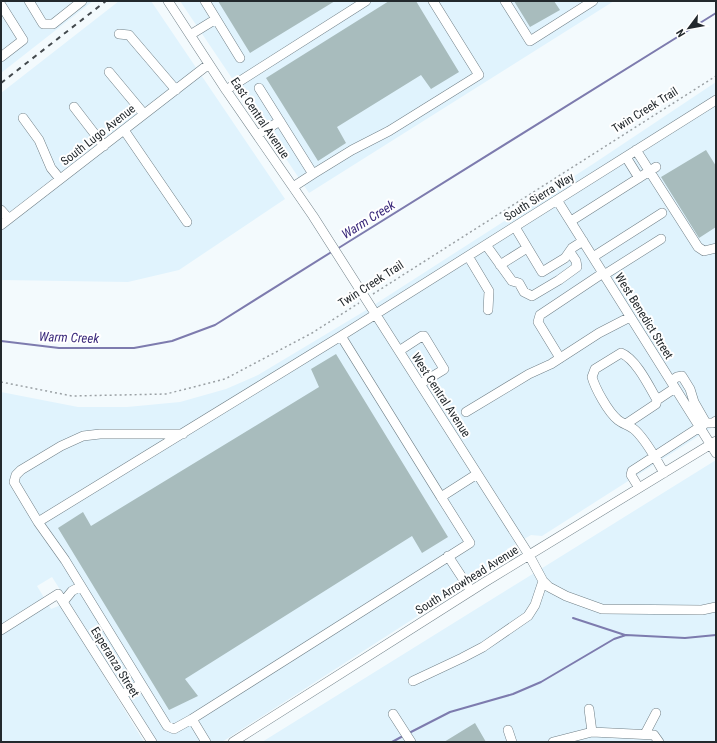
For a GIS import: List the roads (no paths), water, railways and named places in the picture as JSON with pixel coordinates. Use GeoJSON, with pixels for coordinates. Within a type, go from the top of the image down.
{"type":"FeatureCollection","features":[{"type":"Feature","properties":{"kind":"street"},"geometry":{"type":"LineString","coordinates":[[28,1],[43,24],[53,24],[82,1]]}},
{"type":"Feature","properties":{"kind":"street","name":"East Central Avenue"},"geometry":{"type":"LineString","coordinates":[[168,1],[226,90],[333,248]]}},
{"type":"Feature","properties":{"kind":"street"},"geometry":{"type":"LineString","coordinates":[[205,1],[240,58]]}},
{"type":"Feature","properties":{"kind":"street"},"geometry":{"type":"LineString","coordinates":[[293,187],[352,150],[389,131],[479,75],[433,1]]}},
{"type":"Feature","properties":{"kind":"street"},"geometry":{"type":"LineString","coordinates":[[505,1],[530,40],[593,1]]}},
{"type":"Feature","properties":{"kind":"street"},"geometry":{"type":"LineString","coordinates":[[226,90],[363,2]]}},
{"type":"Feature","properties":{"kind":"street"},"geometry":{"type":"LineString","coordinates":[[1,5],[23,40],[1,57]]}},
{"type":"Feature","properties":{"kind":"street"},"geometry":{"type":"LineString","coordinates":[[190,35],[216,19]]}},
{"type":"Feature","properties":{"kind":"street"},"geometry":{"type":"LineString","coordinates":[[119,34],[128,35],[176,90]]}},
{"type":"Feature","properties":{"kind":"street","name":"South Lugo Avenue"},"geometry":{"type":"LineString","coordinates":[[1,225],[209,64]]}},
{"type":"Feature","properties":{"kind":"street"},"geometry":{"type":"LineString","coordinates":[[108,72],[144,114]]}},
{"type":"Feature","properties":{"kind":"street"},"geometry":{"type":"LineString","coordinates":[[259,88],[314,174]]}},
{"type":"Feature","properties":{"kind":"street","name":"South Sierra Way"},"geometry":{"type":"LineString","coordinates":[[38,522],[342,336],[636,150],[714,105]]}},
{"type":"Feature","properties":{"kind":"street"},"geometry":{"type":"LineString","coordinates":[[74,107],[104,146]]}},
{"type":"Feature","properties":{"kind":"street"},"geometry":{"type":"LineString","coordinates":[[23,118],[39,140],[51,168],[60,179]]}},
{"type":"Feature","properties":{"kind":"street"},"geometry":{"type":"LineString","coordinates":[[257,135],[280,121]]}},
{"type":"Feature","properties":{"kind":"street"},"geometry":{"type":"LineString","coordinates":[[124,130],[187,222]]}},
{"type":"Feature","properties":{"kind":"street"},"geometry":{"type":"LineString","coordinates":[[636,150],[652,169],[698,247],[704,251],[716,248]]}},
{"type":"Feature","properties":{"kind":"street"},"geometry":{"type":"LineString","coordinates":[[626,157],[639,178]]}},
{"type":"Feature","properties":{"kind":"street"},"geometry":{"type":"LineString","coordinates":[[571,221],[652,169]]}},
{"type":"Feature","properties":{"kind":"street","name":"West Benedict Street"},"geometry":{"type":"LineString","coordinates":[[557,200],[673,385],[703,425],[713,443],[716,453]]}},
{"type":"Feature","properties":{"kind":"street"},"geometry":{"type":"LineString","coordinates":[[1,210],[9,219]]}},
{"type":"Feature","properties":{"kind":"street"},"geometry":{"type":"LineString","coordinates":[[593,257],[662,213]]}},
{"type":"Feature","properties":{"kind":"street"},"geometry":{"type":"LineString","coordinates":[[515,227],[542,272],[565,258],[572,248],[583,241]]}},
{"type":"Feature","properties":{"kind":"street"},"geometry":{"type":"LineString","coordinates":[[560,358],[538,322],[540,314],[661,239]]}},
{"type":"Feature","properties":{"kind":"street"},"geometry":{"type":"LineString","coordinates":[[486,245],[512,281],[519,283],[524,292],[532,296],[577,267],[576,261],[570,252]]}},
{"type":"Feature","properties":{"kind":"street","name":"West Central Avenue"},"geometry":{"type":"LineString","coordinates":[[333,248],[529,555],[543,581]]}},
{"type":"Feature","properties":{"kind":"street"},"geometry":{"type":"LineString","coordinates":[[500,265],[527,248]]}},
{"type":"Feature","properties":{"kind":"street"},"geometry":{"type":"LineString","coordinates":[[468,256],[489,291],[488,310]]}},
{"type":"Feature","properties":{"kind":"street"},"geometry":{"type":"LineString","coordinates":[[466,412],[630,316]]}},
{"type":"Feature","properties":{"kind":"street"},"geometry":{"type":"LineString","coordinates":[[184,434],[100,434],[83,436],[61,446],[21,470],[16,475],[14,482],[38,522],[65,560],[167,726],[174,729],[470,543],[342,336]]}},
{"type":"Feature","properties":{"kind":"street"},"geometry":{"type":"LineString","coordinates":[[398,351],[424,336],[444,370],[420,384]]}},
{"type":"Feature","properties":{"kind":"street"},"geometry":{"type":"LineString","coordinates":[[657,400],[628,356],[621,353],[595,369],[592,377],[594,385],[611,413],[617,419],[635,429],[664,473]]}},
{"type":"Feature","properties":{"kind":"street"},"geometry":{"type":"LineString","coordinates":[[626,424],[656,404],[657,400],[673,385],[677,377],[682,376],[690,388],[703,425]]}},
{"type":"Feature","properties":{"kind":"street"},"geometry":{"type":"LineString","coordinates":[[639,488],[631,473],[703,425],[716,421]]}},
{"type":"Feature","properties":{"kind":"street","name":"South Arrowhead Avenue"},"geometry":{"type":"LineString","coordinates":[[233,742],[471,591],[713,443]]}},
{"type":"Feature","properties":{"kind":"street"},"geometry":{"type":"LineString","coordinates":[[441,497],[477,474]]}},
{"type":"Feature","properties":{"kind":"street"},"geometry":{"type":"LineString","coordinates":[[448,556],[471,591]]}},
{"type":"Feature","properties":{"kind":"street"},"geometry":{"type":"LineString","coordinates":[[412,681],[469,654],[528,616],[535,605],[543,581],[549,587],[566,596],[602,609],[702,610],[716,607]]}},
{"type":"Feature","properties":{"kind":"street"},"geometry":{"type":"LineString","coordinates":[[1,630],[61,598],[80,586]]}},
{"type":"Feature","properties":{"kind":"street","name":"Esperanza Street"},"geometry":{"type":"LineString","coordinates":[[61,598],[152,742]]}},
{"type":"Feature","properties":{"kind":"street"},"geometry":{"type":"LineString","coordinates":[[122,695],[141,684]]}},
{"type":"Feature","properties":{"kind":"street"},"geometry":{"type":"LineString","coordinates":[[589,709],[592,732]]}},
{"type":"Feature","properties":{"kind":"street"},"geometry":{"type":"LineString","coordinates":[[645,734],[656,713]]}},
{"type":"Feature","properties":{"kind":"street"},"geometry":{"type":"LineString","coordinates":[[393,714],[411,742]]}},
{"type":"Feature","properties":{"kind":"street"},"geometry":{"type":"LineString","coordinates":[[192,719],[206,742]]}},
{"type":"Feature","properties":{"kind":"street"},"geometry":{"type":"LineString","coordinates":[[508,730],[512,742]]}},
{"type":"Feature","properties":{"kind":"street"},"geometry":{"type":"LineString","coordinates":[[553,742],[592,732],[654,735],[659,742]]}},
{"type":"Feature","properties":{"kind":"waterway","name":"Warm Creek"},"geometry":{"type":"LineString","coordinates":[[337,249],[716,13]]}},
{"type":"Feature","properties":{"kind":"waterway","name":"Warm Creek"},"geometry":{"type":"LineString","coordinates":[[1,341],[59,348],[134,348],[172,341],[215,325],[333,251]]}},
{"type":"Feature","properties":{"kind":"waterway"},"geometry":{"type":"LineString","coordinates":[[573,618],[625,635]]}},
{"type":"Feature","properties":{"kind":"waterway"},"geometry":{"type":"LineString","coordinates":[[409,733],[450,712],[513,694],[541,682],[614,639],[626,635],[685,638],[716,635]]}},
{"type":"Feature","properties":{"kind":"waterway"},"geometry":{"type":"LineString","coordinates":[[392,742],[403,736]]}},
{"type":"Feature","properties":{"kind":"railway"},"geometry":{"type":"LineString","coordinates":[[1,83],[106,1]]}}]}
